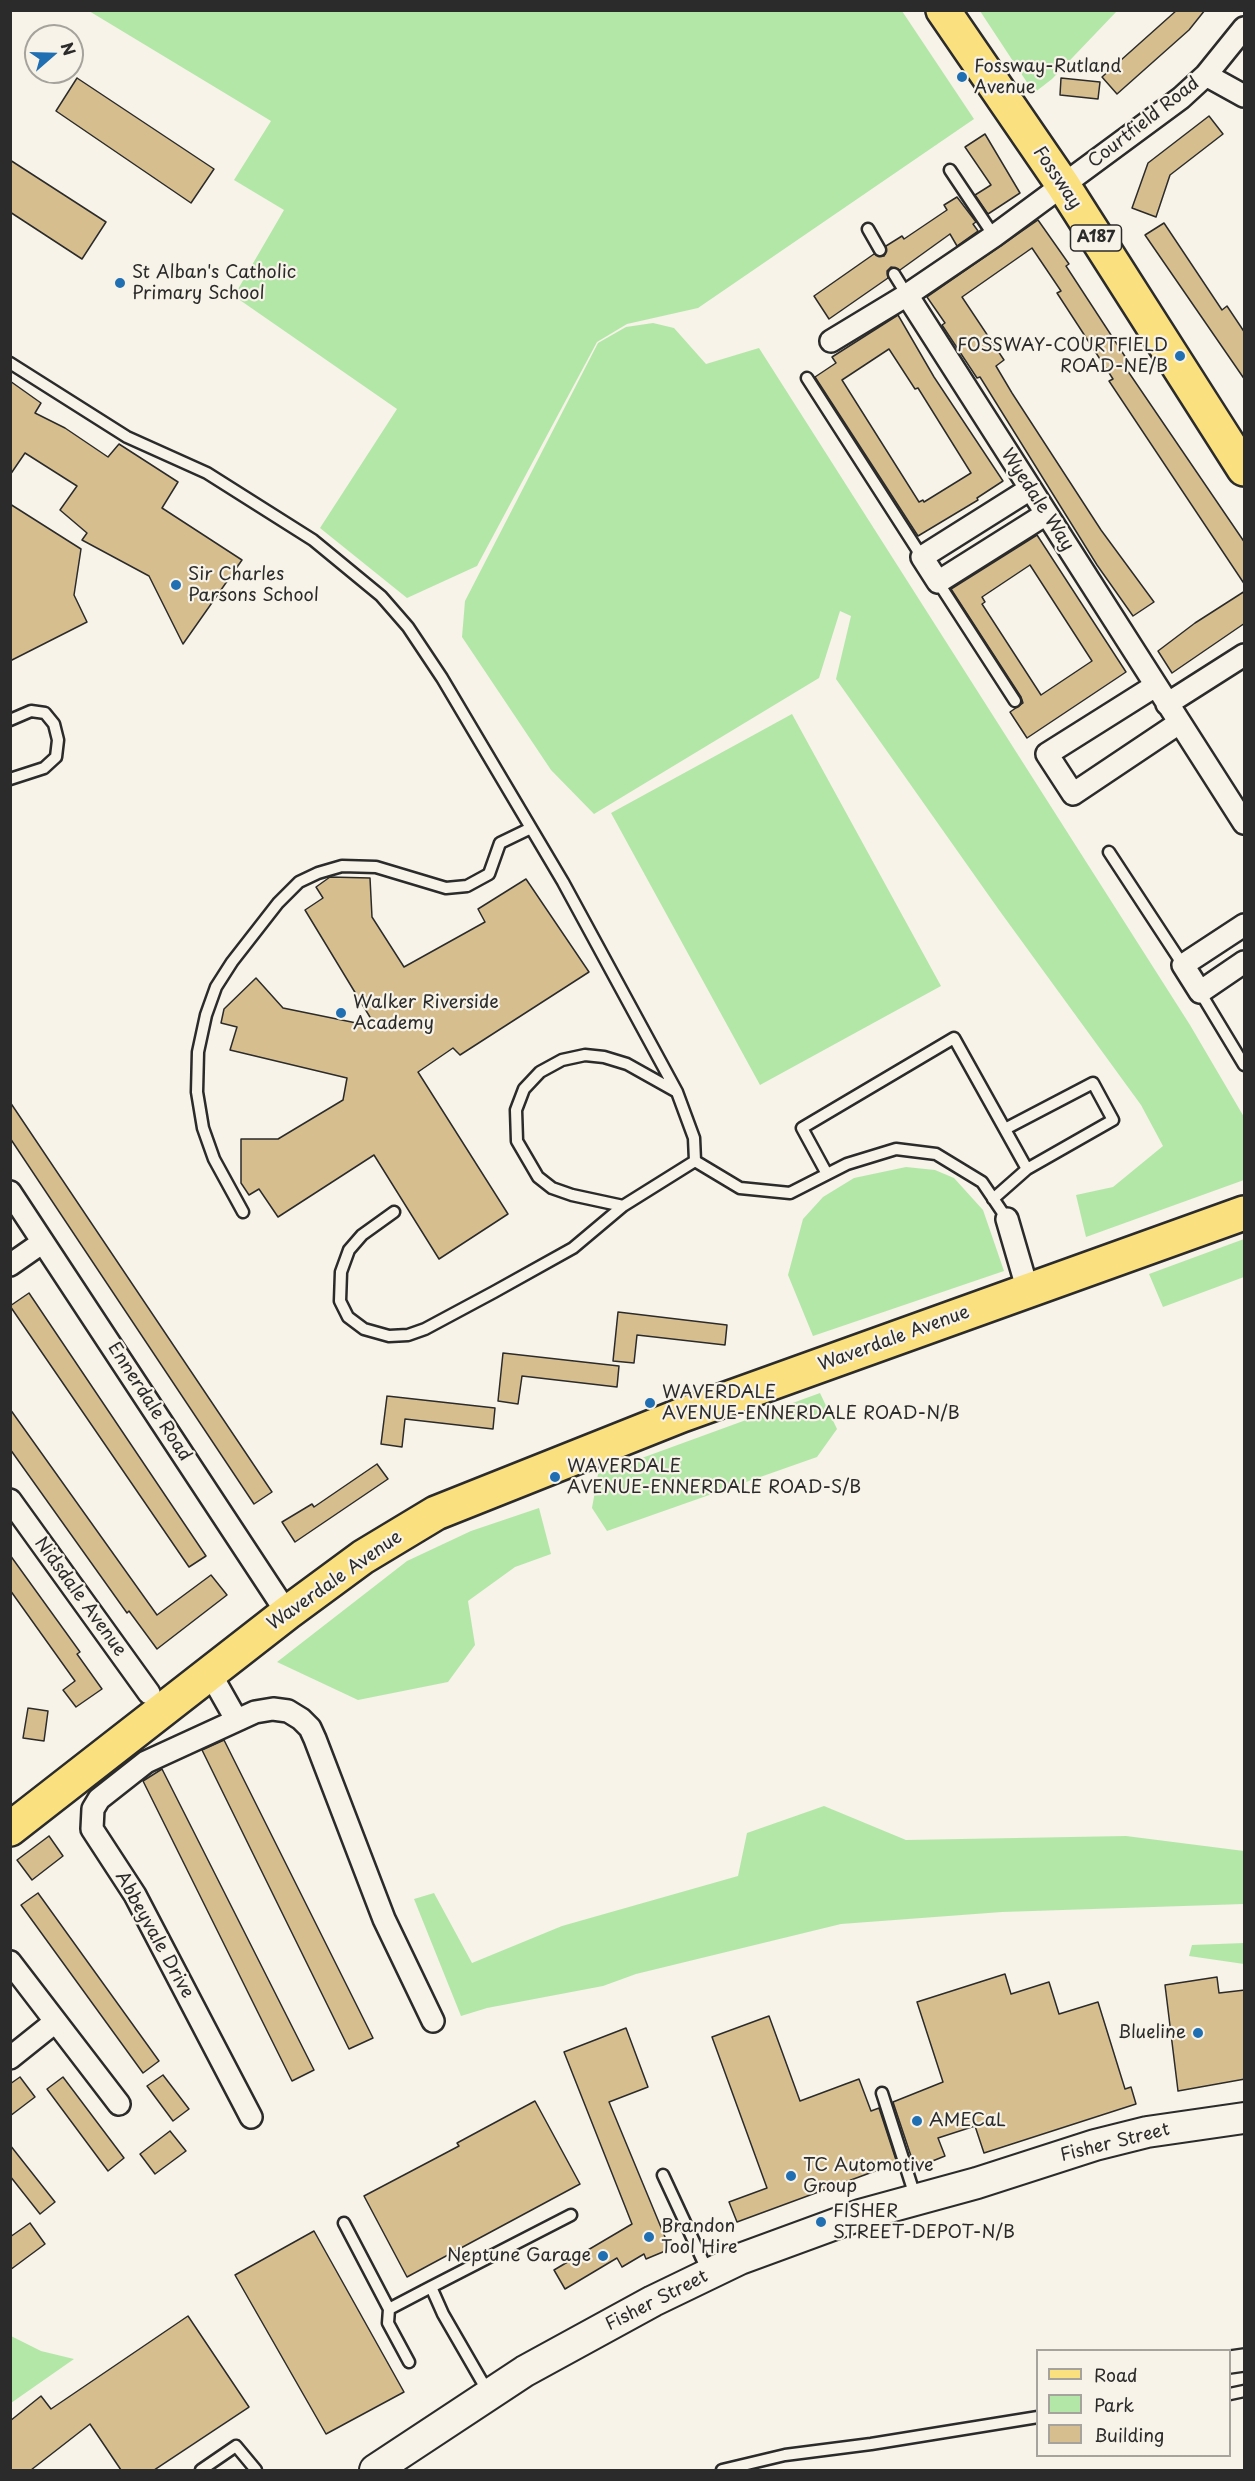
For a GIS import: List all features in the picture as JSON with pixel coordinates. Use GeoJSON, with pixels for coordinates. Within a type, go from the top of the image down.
{"type":"FeatureCollection","features":[{"type":"Feature","properties":{"kind":"main road","name":"Fossway"},"geometry":{"type":"LineString","coordinates":[[943,10],[1063,185],[1245,469]]}},
{"type":"Feature","properties":{"kind":"main road","name":"Waverdale Avenue"},"geometry":{"type":"LineString","coordinates":[[10,1829],[287,1613],[363,1557],[436,1513],[682,1415],[1245,1213]]}},
{"type":"Feature","properties":{"kind":"street","name":"Courtfield Road"},"geometry":{"type":"LineString","coordinates":[[1063,185],[1181,98],[1206,75],[1245,28]]}},
{"type":"Feature","properties":{"kind":"street"},"geometry":{"type":"LineString","coordinates":[[1206,75],[1245,96]]}},
{"type":"Feature","properties":{"kind":"street"},"geometry":{"type":"LineString","coordinates":[[831,341],[907,295],[994,236],[1063,185]]}},
{"type":"Feature","properties":{"kind":"street","name":"Wyedale Way"},"geometry":{"type":"LineString","coordinates":[[907,295],[1155,686],[1245,823]]}},
{"type":"Feature","properties":{"kind":"street"},"geometry":{"type":"LineString","coordinates":[[1030,489],[922,557],[938,582],[1046,514]]}},
{"type":"Feature","properties":{"kind":"street"},"geometry":{"type":"LineString","coordinates":[[1167,704],[1245,655]]}},
{"type":"Feature","properties":{"kind":"street"},"geometry":{"type":"LineString","coordinates":[[1155,686],[1047,754],[1073,794],[1179,723]]}},
{"type":"Feature","properties":{"kind":"street"},"geometry":{"type":"LineString","coordinates":[[1245,925],[1183,965],[1200,992],[1245,962]]}},
{"type":"Feature","properties":{"kind":"street","name":"Ennerdale Road"},"geometry":{"type":"LineString","coordinates":[[10,1192],[287,1613]]}},
{"type":"Feature","properties":{"kind":"street"},"geometry":{"type":"LineString","coordinates":[[1007,1219],[1028,1291]]}},
{"type":"Feature","properties":{"kind":"street"},"geometry":{"type":"LineString","coordinates":[[10,1265],[43,1242]]}},
{"type":"Feature","properties":{"kind":"street","name":"Nidsdale Avenue"},"geometry":{"type":"LineString","coordinates":[[10,1500],[149,1693]]}},
{"type":"Feature","properties":{"kind":"street"},"geometry":{"type":"LineString","coordinates":[[210,1674],[236,1719]]}},
{"type":"Feature","properties":{"kind":"street","name":"Abbeyvale Drive"},"geometry":{"type":"LineString","coordinates":[[251,2117],[135,1894],[97,1839],[91,1819],[99,1799],[146,1762],[236,1719],[273,1709],[288,1711],[310,1728],[384,1919],[433,2021]]}},
{"type":"Feature","properties":{"kind":"street"},"geometry":{"type":"LineString","coordinates":[[10,1962],[119,2104]]}},
{"type":"Feature","properties":{"kind":"street"},"geometry":{"type":"LineString","coordinates":[[10,2058],[55,2022]]}},
{"type":"Feature","properties":{"kind":"street","name":"Fisher Street"},"geometry":{"type":"LineString","coordinates":[[375,2470],[535,2366],[653,2301],[740,2259],[849,2219],[1095,2145],[1147,2132],[1245,2118]]}},
{"type":"Feature","properties":{"kind":"lane"},"geometry":{"type":"LineString","coordinates":[[950,170],[994,236]]}},
{"type":"Feature","properties":{"kind":"lane"},"geometry":{"type":"LineString","coordinates":[[868,229],[880,250]]}},
{"type":"Feature","properties":{"kind":"lane"},"geometry":{"type":"LineString","coordinates":[[894,274],[907,295]]}},
{"type":"Feature","properties":{"kind":"lane"},"geometry":{"type":"LineString","coordinates":[[10,363],[127,437],[207,473],[313,540],[381,596],[408,627],[442,678],[531,828],[677,1092],[694,1138],[695,1161]]}},
{"type":"Feature","properties":{"kind":"lane"},"geometry":{"type":"LineString","coordinates":[[807,378],[922,557]]}},
{"type":"Feature","properties":{"kind":"lane"},"geometry":{"type":"LineString","coordinates":[[938,582],[1016,701]]}},
{"type":"Feature","properties":{"kind":"lane"},"geometry":{"type":"LineString","coordinates":[[10,720],[31,711],[45,713],[54,724],[58,740],[56,757],[44,768],[10,779]]}},
{"type":"Feature","properties":{"kind":"lane"},"geometry":{"type":"LineString","coordinates":[[243,1212],[214,1159],[203,1128],[197,1092],[198,1052],[206,1015],[216,987],[232,962],[278,903],[300,882],[318,873],[342,866],[376,867],[446,888],[467,886],[489,874],[500,843],[531,828]]}},
{"type":"Feature","properties":{"kind":"lane"},"geometry":{"type":"LineString","coordinates":[[1109,852],[1183,965]]}},
{"type":"Feature","properties":{"kind":"lane"},"geometry":{"type":"LineString","coordinates":[[1200,992],[1245,1065]]}},
{"type":"Feature","properties":{"kind":"lane"},"geometry":{"type":"LineString","coordinates":[[827,1174],[802,1128],[954,1038],[1027,1169]]}},
{"type":"Feature","properties":{"kind":"lane"},"geometry":{"type":"LineString","coordinates":[[623,1206],[572,1195],[552,1188],[538,1178],[525,1160],[517,1142],[516,1110],[524,1089],[540,1072],[562,1060],[585,1055],[604,1056],[627,1064],[677,1092]]}},
{"type":"Feature","properties":{"kind":"lane"},"geometry":{"type":"LineString","coordinates":[[993,1199],[1027,1169],[1113,1120],[1093,1083],[1005,1129]]}},
{"type":"Feature","properties":{"kind":"lane"},"geometry":{"type":"LineString","coordinates":[[695,1161],[740,1188],[790,1192],[847,1164],[896,1149],[936,1154],[982,1182],[1007,1219]]}},
{"type":"Feature","properties":{"kind":"lane"},"geometry":{"type":"LineString","coordinates":[[394,1212],[362,1235],[349,1250],[341,1272],[340,1301],[348,1317],[364,1329],[389,1336],[408,1335],[425,1329],[573,1248],[623,1206],[695,1161]]}},
{"type":"Feature","properties":{"kind":"lane"},"geometry":{"type":"LineString","coordinates":[[882,2094],[917,2200]]}},
{"type":"Feature","properties":{"kind":"lane"},"geometry":{"type":"LineString","coordinates":[[663,2175],[709,2274]]}},
{"type":"Feature","properties":{"kind":"lane"},"geometry":{"type":"LineString","coordinates":[[390,2309],[571,2215]]}},
{"type":"Feature","properties":{"kind":"lane"},"geometry":{"type":"LineString","coordinates":[[344,2223],[390,2309],[388,2323],[409,2362]]}},
{"type":"Feature","properties":{"kind":"lane"},"geometry":{"type":"LineString","coordinates":[[431,2288],[443,2314],[489,2395]]}},
{"type":"Feature","properties":{"kind":"lane"},"geometry":{"type":"LineString","coordinates":[[722,2470],[784,2455],[871,2444],[1036,2417]]}},
{"type":"Feature","properties":{"kind":"lane"},"geometry":{"type":"LineString","coordinates":[[201,2470],[236,2446],[256,2470]]}},
{"type":"Feature","properties":{"kind":"green space"},"geometry":{"type":"Polygon","coordinates":[[[89,11],[902,11],[974,119],[698,308],[627,324],[597,342],[477,566],[407,598],[320,528],[397,409],[234,296],[284,210],[234,180],[271,121],[89,11]]]}},
{"type":"Feature","properties":{"kind":"green space"},"geometry":{"type":"Polygon","coordinates":[[[980,11],[1117,11],[1052,79],[1034,93],[980,11]]]}},
{"type":"Feature","properties":{"kind":"green space"},"geometry":{"type":"Polygon","coordinates":[[[653,323],[674,328],[706,364],[759,348],[1190,1025],[1244,1117],[1244,1180],[1086,1237],[1076,1195],[1113,1187],[1163,1146],[1141,1105],[999,910],[836,679],[851,616],[840,611],[819,678],[594,814],[551,770],[462,637],[465,601],[598,343],[626,327],[653,323]]]}},
{"type":"Feature","properties":{"kind":"green space"},"geometry":{"type":"Polygon","coordinates":[[[792,714],[941,986],[760,1085],[611,813],[792,714]]]}},
{"type":"Feature","properties":{"kind":"green space"},"geometry":{"type":"Polygon","coordinates":[[[906,1167],[935,1170],[954,1178],[983,1210],[1004,1271],[813,1336],[788,1275],[803,1219],[823,1197],[854,1178],[906,1167]]]}},
{"type":"Feature","properties":{"kind":"green space"},"geometry":{"type":"Polygon","coordinates":[[[1244,1239],[1244,1277],[1163,1307],[1149,1274],[1244,1239]]]}},
{"type":"Feature","properties":{"kind":"green space"},"geometry":{"type":"Polygon","coordinates":[[[820,1393],[837,1429],[817,1457],[607,1531],[592,1508],[598,1474],[820,1393]]]}},
{"type":"Feature","properties":{"kind":"green space"},"geometry":{"type":"Polygon","coordinates":[[[539,1508],[551,1554],[515,1567],[468,1601],[475,1645],[448,1682],[358,1700],[277,1662],[407,1561],[471,1531],[539,1508]]]}},
{"type":"Feature","properties":{"kind":"green space"},"geometry":{"type":"Polygon","coordinates":[[[824,1806],[906,1840],[1126,1836],[1244,1851],[1244,1904],[1002,1912],[841,1924],[636,1974],[603,1986],[487,2008],[461,2016],[414,1899],[434,1893],[472,1963],[562,1926],[738,1876],[747,1833],[824,1806]]]}},
{"type":"Feature","properties":{"kind":"green space"},"geometry":{"type":"Polygon","coordinates":[[[1244,1943],[1244,1964],[1189,1956],[1192,1945],[1244,1943]]]}},
{"type":"Feature","properties":{"kind":"green space"},"geometry":{"type":"Polygon","coordinates":[[[11,2336],[41,2351],[74,2359],[11,2403],[11,2336]]]}},
{"type":"Feature","properties":{"kind":"building"},"geometry":{"type":"Polygon","coordinates":[[[1177,10],[1205,10],[1189,30],[1117,94],[1102,77],[1177,10]]]}},
{"type":"Feature","properties":{"kind":"building"},"geometry":{"type":"Polygon","coordinates":[[[1061,78],[1100,82],[1098,99],[1060,95],[1061,78]]]}},
{"type":"Feature","properties":{"kind":"building"},"geometry":{"type":"Polygon","coordinates":[[[84,83],[214,169],[191,203],[56,111],[73,84],[84,83]]]}},
{"type":"Feature","properties":{"kind":"building"},"geometry":{"type":"Polygon","coordinates":[[[1209,116],[1223,134],[1170,175],[1156,217],[1132,208],[1148,163],[1209,116]]]}},
{"type":"Feature","properties":{"kind":"building"},"geometry":{"type":"Polygon","coordinates":[[[985,134],[1020,193],[988,214],[975,195],[991,185],[965,147],[985,134]]]}},
{"type":"Feature","properties":{"kind":"building"},"geometry":{"type":"Polygon","coordinates":[[[10,160],[106,222],[82,259],[10,212],[10,160]]]}},
{"type":"Feature","properties":{"kind":"building"},"geometry":{"type":"Polygon","coordinates":[[[957,197],[976,222],[973,224],[978,231],[957,246],[950,234],[900,270],[891,267],[887,271],[888,278],[829,319],[814,296],[874,254],[884,256],[886,246],[902,236],[904,239],[947,210],[944,205],[957,197]]]}},
{"type":"Feature","properties":{"kind":"building"},"geometry":{"type":"Polygon","coordinates":[[[1038,220],[1069,264],[1066,266],[1128,361],[1123,364],[1245,543],[1245,585],[1109,381],[1113,379],[1057,293],[1061,291],[1032,248],[962,297],[1004,360],[996,366],[1012,393],[1101,530],[1154,602],[1133,616],[1097,565],[980,377],[977,378],[942,325],[945,323],[927,297],[1038,220]]]}},
{"type":"Feature","properties":{"kind":"building"},"geometry":{"type":"Polygon","coordinates":[[[1164,223],[1222,310],[1227,306],[1245,333],[1245,380],[1145,235],[1164,223]]]}},
{"type":"Feature","properties":{"kind":"building"},"geometry":{"type":"Polygon","coordinates":[[[898,315],[934,377],[1003,481],[977,498],[978,500],[918,536],[815,377],[836,363],[832,357],[898,315]],[[889,349],[842,380],[919,502],[923,500],[924,502],[971,473],[918,388],[915,389],[889,349]]]}},
{"type":"Feature","properties":{"kind":"building"},"geometry":{"type":"Polygon","coordinates":[[[10,381],[41,403],[35,413],[65,428],[108,457],[119,444],[178,482],[162,508],[242,560],[183,644],[149,576],[82,540],[87,533],[60,510],[77,486],[25,453],[10,475],[10,381]]]}},
{"type":"Feature","properties":{"kind":"building"},"geometry":{"type":"Polygon","coordinates":[[[10,504],[81,549],[74,595],[87,622],[10,661],[10,504]]]}},
{"type":"Feature","properties":{"kind":"building"},"geometry":{"type":"Polygon","coordinates":[[[1037,535],[1126,672],[1027,738],[1010,712],[1023,703],[1021,697],[951,589],[1037,535]],[[1030,565],[982,597],[985,602],[982,604],[1041,695],[1092,661],[1030,565]]]}},
{"type":"Feature","properties":{"kind":"building"},"geometry":{"type":"Polygon","coordinates":[[[1245,591],[1245,623],[1172,673],[1158,651],[1195,623],[1245,591]]]}},
{"type":"Feature","properties":{"kind":"building"},"geometry":{"type":"Polygon","coordinates":[[[330,877],[370,878],[372,917],[404,967],[485,922],[478,909],[526,879],[589,972],[460,1055],[453,1048],[418,1072],[508,1214],[439,1259],[374,1155],[278,1217],[259,1189],[249,1195],[241,1183],[241,1139],[278,1139],[343,1100],[347,1078],[230,1050],[237,1027],[221,1023],[224,1009],[256,978],[283,1008],[376,1027],[305,910],[323,898],[316,887],[330,877]]]}},
{"type":"Feature","properties":{"kind":"building"},"geometry":{"type":"Polygon","coordinates":[[[10,1102],[272,1492],[254,1504],[10,1138],[10,1102]]]}},
{"type":"Feature","properties":{"kind":"building"},"geometry":{"type":"Polygon","coordinates":[[[29,1293],[206,1556],[189,1567],[10,1306],[29,1293]]]}},
{"type":"Feature","properties":{"kind":"building"},"geometry":{"type":"Polygon","coordinates":[[[618,1312],[727,1325],[725,1345],[637,1335],[634,1363],[613,1361],[618,1312]]]}},
{"type":"Feature","properties":{"kind":"building"},"geometry":{"type":"Polygon","coordinates":[[[503,1353],[619,1366],[617,1387],[522,1376],[518,1404],[498,1401],[503,1353]]]}},
{"type":"Feature","properties":{"kind":"building"},"geometry":{"type":"Polygon","coordinates":[[[387,1396],[495,1408],[493,1429],[405,1419],[402,1447],[381,1444],[387,1396]]]}},
{"type":"Feature","properties":{"kind":"building"},"geometry":{"type":"Polygon","coordinates":[[[10,1409],[157,1615],[211,1575],[227,1595],[157,1649],[129,1611],[127,1613],[10,1449],[10,1409]]]}},
{"type":"Feature","properties":{"kind":"building"},"geometry":{"type":"Polygon","coordinates":[[[377,1464],[388,1479],[295,1542],[282,1522],[312,1504],[314,1507],[377,1464]]]}},
{"type":"Feature","properties":{"kind":"building"},"geometry":{"type":"Polygon","coordinates":[[[10,1555],[80,1652],[77,1654],[102,1689],[76,1707],[63,1690],[75,1681],[10,1590],[10,1555]]]}},
{"type":"Feature","properties":{"kind":"building"},"geometry":{"type":"Polygon","coordinates":[[[28,1708],[48,1711],[44,1741],[23,1738],[28,1708]]]}},
{"type":"Feature","properties":{"kind":"building"},"geometry":{"type":"Polygon","coordinates":[[[224,1740],[373,2038],[349,2049],[202,1750],[224,1740]]]}},
{"type":"Feature","properties":{"kind":"building"},"geometry":{"type":"Polygon","coordinates":[[[162,1769],[314,2070],[292,2081],[143,1781],[162,1769]]]}},
{"type":"Feature","properties":{"kind":"building"},"geometry":{"type":"Polygon","coordinates":[[[49,1836],[63,1856],[32,1880],[17,1860],[49,1836]]]}},
{"type":"Feature","properties":{"kind":"building"},"geometry":{"type":"Polygon","coordinates":[[[38,1893],[159,2061],[143,2073],[21,1905],[38,1893]]]}},
{"type":"Feature","properties":{"kind":"building"},"geometry":{"type":"Polygon","coordinates":[[[1005,1974],[1011,1994],[1049,1982],[1059,2014],[1098,2002],[1125,2089],[1131,2087],[1136,2104],[984,2153],[975,2126],[938,2138],[945,2156],[915,2168],[893,2102],[943,2082],[917,2002],[1005,1974]]]}},
{"type":"Feature","properties":{"kind":"building","name":"Blueline"},"geometry":{"type":"Polygon","coordinates":[[[1217,1977],[1219,1993],[1245,1990],[1245,2079],[1178,2091],[1165,1985],[1217,1977]]]}},
{"type":"Feature","properties":{"kind":"building"},"geometry":{"type":"Polygon","coordinates":[[[769,2016],[800,2101],[859,2079],[871,2111],[879,2108],[897,2163],[737,2222],[729,2202],[767,2188],[712,2037],[769,2016]]]}},
{"type":"Feature","properties":{"kind":"building"},"geometry":{"type":"Polygon","coordinates":[[[626,2028],[648,2087],[609,2102],[670,2249],[646,2259],[644,2254],[622,2267],[617,2258],[565,2289],[554,2270],[632,2224],[564,2052],[626,2028]]]}},
{"type":"Feature","properties":{"kind":"building"},"geometry":{"type":"Polygon","coordinates":[[[163,2075],[189,2109],[173,2121],[147,2086],[163,2075]]]}},
{"type":"Feature","properties":{"kind":"building"},"geometry":{"type":"Polygon","coordinates":[[[20,2077],[35,2097],[10,2116],[10,2084],[20,2077]]]}},
{"type":"Feature","properties":{"kind":"building"},"geometry":{"type":"Polygon","coordinates":[[[63,2077],[124,2158],[108,2171],[47,2089],[63,2077]]]}},
{"type":"Feature","properties":{"kind":"building"},"geometry":{"type":"Polygon","coordinates":[[[535,2101],[580,2184],[407,2277],[364,2196],[459,2146],[457,2143],[535,2101]]]}},
{"type":"Feature","properties":{"kind":"building"},"geometry":{"type":"Polygon","coordinates":[[[170,2131],[186,2151],[155,2174],[140,2154],[170,2131]]]}},
{"type":"Feature","properties":{"kind":"building"},"geometry":{"type":"Polygon","coordinates":[[[10,2145],[55,2202],[40,2214],[10,2176],[10,2145]]]}},
{"type":"Feature","properties":{"kind":"building"},"geometry":{"type":"Polygon","coordinates":[[[30,2223],[45,2244],[10,2270],[10,2237],[30,2223]]]}},
{"type":"Feature","properties":{"kind":"building"},"geometry":{"type":"Polygon","coordinates":[[[314,2231],[404,2392],[326,2434],[235,2275],[314,2231]]]}},
{"type":"Feature","properties":{"kind":"building"},"geometry":{"type":"Polygon","coordinates":[[[188,2316],[249,2407],[154,2470],[121,2470],[90,2424],[31,2470],[10,2470],[10,2421],[41,2396],[51,2409],[188,2316]]]}},
{"type":"Feature","properties":{"kind":"place","name":"Fossway-Rutland Avenue"},"geometry":{"type":"Point","coordinates":[962,77]}},
{"type":"Feature","properties":{"kind":"place","name":"St Alban's Catholic Primary School"},"geometry":{"type":"Point","coordinates":[120,283]}},
{"type":"Feature","properties":{"kind":"place","name":"FOSSWAY-COURTFIELD ROAD-NE/B"},"geometry":{"type":"Point","coordinates":[1180,356]}},
{"type":"Feature","properties":{"kind":"place","name":"Sir Charles Parsons School"},"geometry":{"type":"Point","coordinates":[176,585]}},
{"type":"Feature","properties":{"kind":"place","name":"Walker Riverside Academy"},"geometry":{"type":"Point","coordinates":[341,1013]}},
{"type":"Feature","properties":{"kind":"place","name":"WAVERDALE AVENUE-ENNERDALE ROAD-N/B"},"geometry":{"type":"Point","coordinates":[650,1403]}},
{"type":"Feature","properties":{"kind":"place","name":"WAVERDALE AVENUE-ENNERDALE ROAD-S/B"},"geometry":{"type":"Point","coordinates":[555,1477]}},
{"type":"Feature","properties":{"kind":"place","name":"Blueline"},"geometry":{"type":"Point","coordinates":[1198,2033]}},
{"type":"Feature","properties":{"kind":"place","name":"AMECaL"},"geometry":{"type":"Point","coordinates":[917,2121]}},
{"type":"Feature","properties":{"kind":"place","name":"TC Automotive Group"},"geometry":{"type":"Point","coordinates":[791,2176]}},
{"type":"Feature","properties":{"kind":"place","name":"FISHER STREET-DEPOT-N/B"},"geometry":{"type":"Point","coordinates":[821,2222]}},
{"type":"Feature","properties":{"kind":"place","name":"Brandon Tool Hire"},"geometry":{"type":"Point","coordinates":[649,2237]}},
{"type":"Feature","properties":{"kind":"place","name":"Neptune Garage"},"geometry":{"type":"Point","coordinates":[603,2256]}}]}
